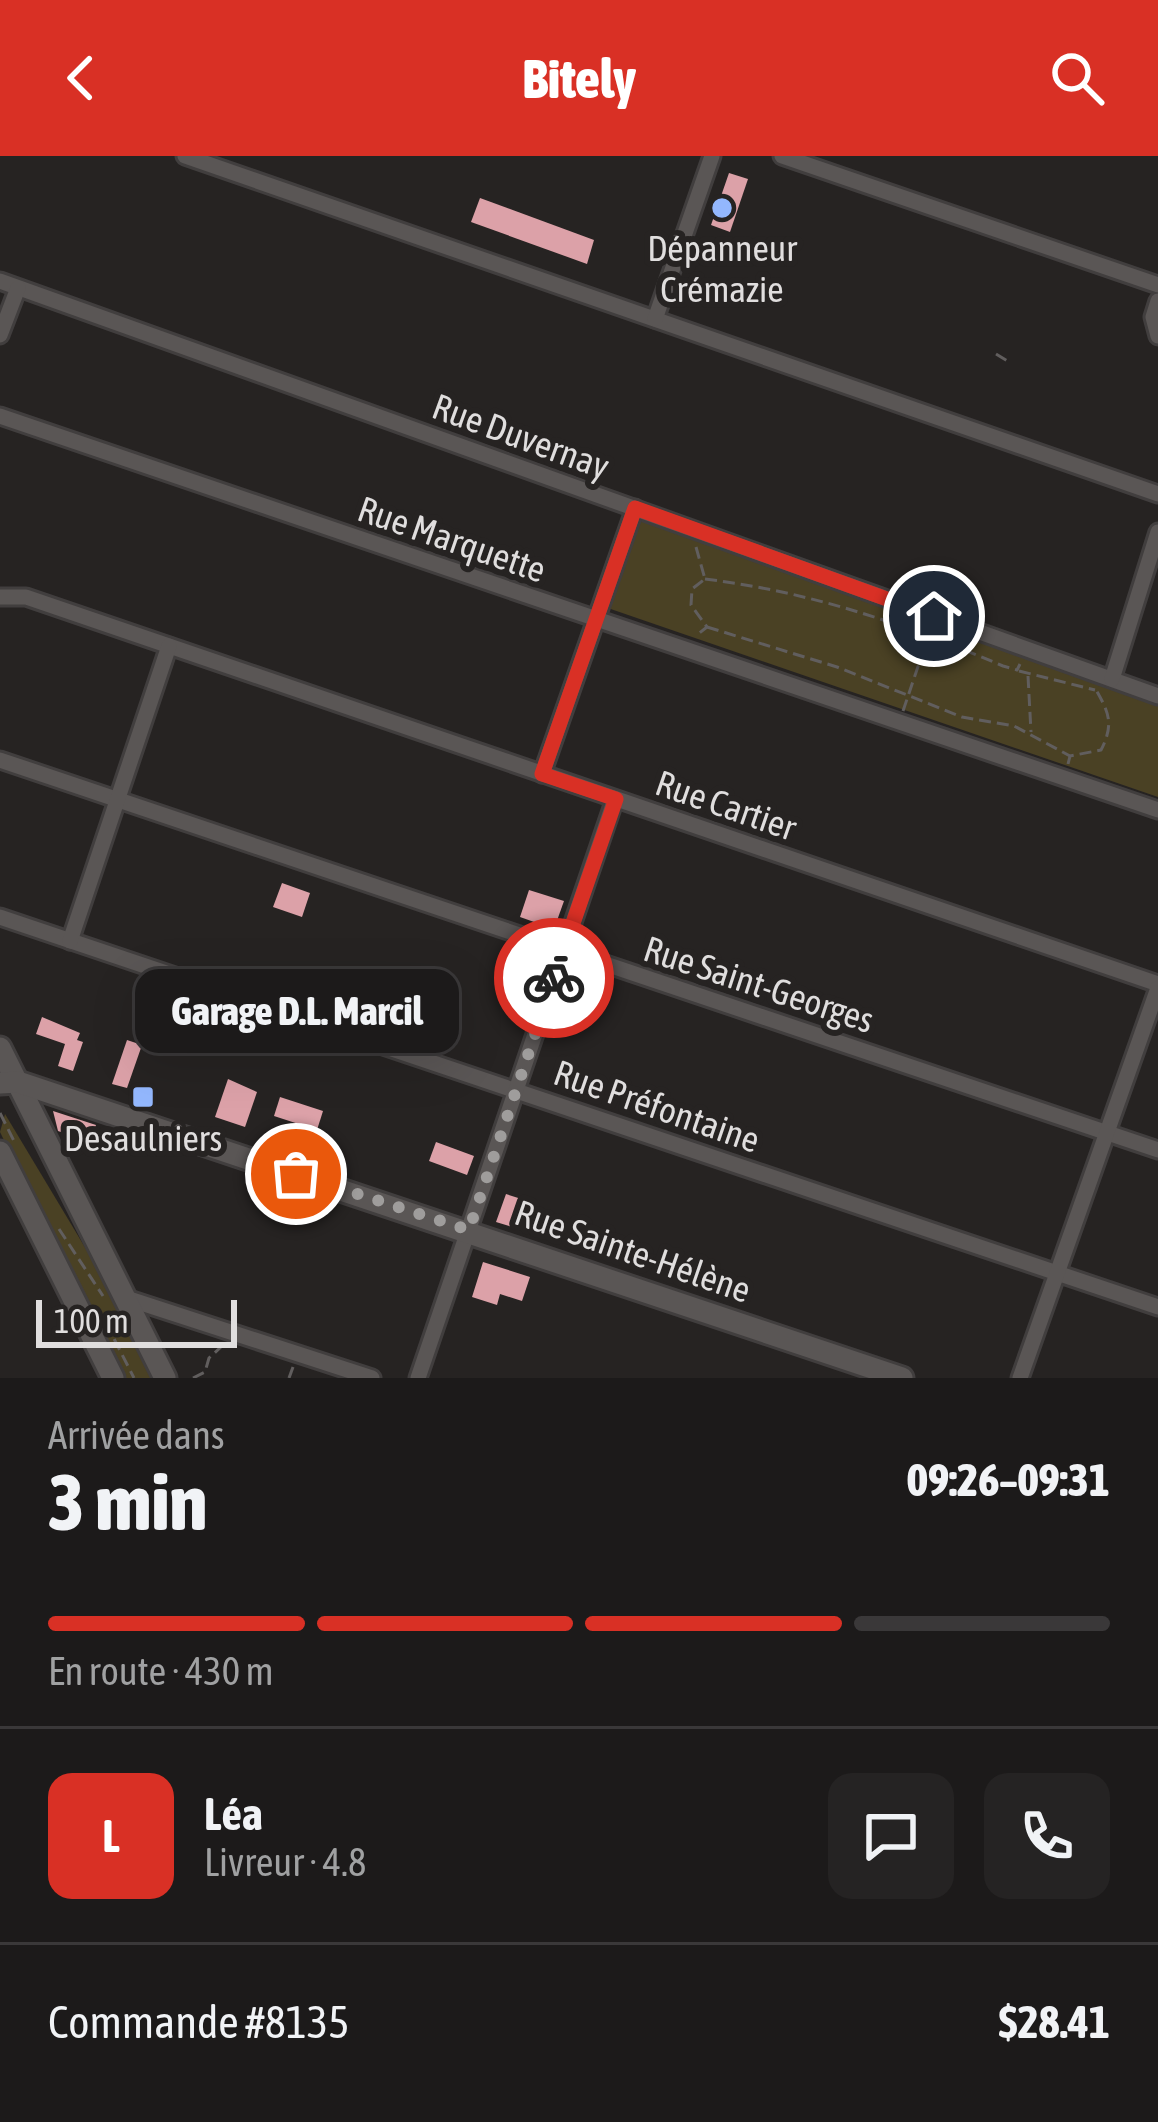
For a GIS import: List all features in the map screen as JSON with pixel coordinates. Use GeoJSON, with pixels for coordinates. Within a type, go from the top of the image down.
{"type":"FeatureCollection","features":[{"type":"Feature","properties":{"kind":"street"},"geometry":{"type":"LineString","coordinates":[[185,156],[1158,494]]}},
{"type":"Feature","properties":{"kind":"street"},"geometry":{"type":"LineString","coordinates":[[655,319],[712,156]]}},
{"type":"Feature","properties":{"kind":"street"},"geometry":{"type":"LineString","coordinates":[[782,156],[1158,285]]}},
{"type":"Feature","properties":{"kind":"street","name":"Rue Duvernay"},"geometry":{"type":"LineString","coordinates":[[0,281],[1026,648],[1102,681],[1158,695]]}},
{"type":"Feature","properties":{"kind":"street"},"geometry":{"type":"LineString","coordinates":[[0,335],[17,287]]}},
{"type":"Feature","properties":{"kind":"street"},"geometry":{"type":"LineString","coordinates":[[1158,301],[1153,317],[1158,336]]}},
{"type":"Feature","properties":{"kind":"street","name":"Rue Marquette"},"geometry":{"type":"LineString","coordinates":[[0,416],[1158,810]]}},
{"type":"Feature","properties":{"kind":"street"},"geometry":{"type":"LineString","coordinates":[[542,774],[635,508]]}},
{"type":"Feature","properties":{"kind":"street"},"geometry":{"type":"LineString","coordinates":[[1102,681],[1158,532]]}},
{"type":"Feature","properties":{"kind":"street","name":"Rue Cartier"},"geometry":{"type":"LineString","coordinates":[[0,596],[26,597],[1158,986]]}},
{"type":"Feature","properties":{"kind":"street"},"geometry":{"type":"LineString","coordinates":[[70,940],[169,646]]}},
{"type":"Feature","properties":{"kind":"street","name":"Rue Saint-Georges"},"geometry":{"type":"LineString","coordinates":[[0,760],[1158,1150]]}},
{"type":"Feature","properties":{"kind":"street"},"geometry":{"type":"LineString","coordinates":[[418,1378],[616,799]]}},
{"type":"Feature","properties":{"kind":"street","name":"Rue Préfontaine"},"geometry":{"type":"LineString","coordinates":[[0,917],[1158,1307]]}},
{"type":"Feature","properties":{"kind":"street"},"geometry":{"type":"LineString","coordinates":[[1020,1378],[1158,986]]}},
{"type":"Feature","properties":{"kind":"street"},"geometry":{"type":"LineString","coordinates":[[0,1048],[9,1083],[114,1296],[165,1378]]}},
{"type":"Feature","properties":{"kind":"street","name":"Rue Sainte-Hélène"},"geometry":{"type":"LineString","coordinates":[[9,1083],[469,1230],[902,1378]]}},
{"type":"Feature","properties":{"kind":"street"},"geometry":{"type":"LineString","coordinates":[[8,1148],[112,1378]]}},
{"type":"Feature","properties":{"kind":"street"},"geometry":{"type":"LineString","coordinates":[[114,1296],[372,1378]]}},
{"type":"Feature","properties":{"kind":"path"},"geometry":{"type":"LineString","coordinates":[[996,354],[1011,363]]}},
{"type":"Feature","properties":{"kind":"path"},"geometry":{"type":"LineString","coordinates":[[690,528],[704,578]]}},
{"type":"Feature","properties":{"kind":"path"},"geometry":{"type":"LineString","coordinates":[[704,578],[810,596],[928,634],[1028,674],[1102,681],[1110,733],[1101,750],[1070,756],[1031,734],[962,717],[707,627],[691,605],[692,589],[704,578]]}},
{"type":"Feature","properties":{"kind":"path"},"geometry":{"type":"LineString","coordinates":[[900,722],[934,616]]}},
{"type":"Feature","properties":{"kind":"path"},"geometry":{"type":"LineString","coordinates":[[682,648],[707,627]]}},
{"type":"Feature","properties":{"kind":"path"},"geometry":{"type":"LineString","coordinates":[[1017,670],[1026,648]]}},
{"type":"Feature","properties":{"kind":"path"},"geometry":{"type":"LineString","coordinates":[[1028,674],[1031,734]]}},
{"type":"Feature","properties":{"kind":"path"},"geometry":{"type":"LineString","coordinates":[[1065,778],[1070,756]]}},
{"type":"Feature","properties":{"kind":"path"},"geometry":{"type":"LineString","coordinates":[[0,1113],[8,1148]]}},
{"type":"Feature","properties":{"kind":"path"},"geometry":{"type":"LineString","coordinates":[[53,1220],[114,1296]]}},
{"type":"Feature","properties":{"kind":"path"},"geometry":{"type":"LineString","coordinates":[[193,1378],[205,1372],[228,1331]]}},
{"type":"Feature","properties":{"kind":"path"},"geometry":{"type":"LineString","coordinates":[[134,1357],[145,1378]]}},
{"type":"Feature","properties":{"kind":"shaded area"},"geometry":{"type":"Polygon","coordinates":[[[637,514],[1158,701],[1158,797],[602,606],[637,514]]]}},
{"type":"Feature","properties":{"kind":"shaded area"},"geometry":{"type":"Polygon","coordinates":[[[5,1114],[92,1259],[151,1378],[121,1378],[0,1132],[5,1114]]]}},
{"type":"Feature","properties":{"kind":"building"},"geometry":{"type":"Polygon","coordinates":[[[729,173],[748,179],[730,232],[711,225],[729,173]]]}},
{"type":"Feature","properties":{"kind":"building"},"geometry":{"type":"Polygon","coordinates":[[[480,198],[594,240],[587,264],[471,222],[480,198]]]}},
{"type":"Feature","properties":{"kind":"building"},"geometry":{"type":"Polygon","coordinates":[[[282,883],[310,893],[302,917],[273,907],[282,883]]]}},
{"type":"Feature","properties":{"kind":"building"},"geometry":{"type":"Polygon","coordinates":[[[529,890],[564,901],[554,929],[520,917],[529,890]]]}},
{"type":"Feature","properties":{"kind":"building"},"geometry":{"type":"Polygon","coordinates":[[[42,1017],[80,1033],[77,1040],[83,1042],[73,1071],[58,1066],[65,1044],[36,1034],[42,1017]]]}},
{"type":"Feature","properties":{"kind":"building"},"geometry":{"type":"Polygon","coordinates":[[[127,1040],[142,1045],[127,1088],[112,1084],[127,1040]]]}},
{"type":"Feature","properties":{"kind":"building"},"geometry":{"type":"Polygon","coordinates":[[[228,1079],[257,1092],[245,1127],[215,1117],[228,1079]]]}},
{"type":"Feature","properties":{"kind":"building"},"geometry":{"type":"Polygon","coordinates":[[[280,1097],[323,1111],[317,1130],[274,1116],[280,1097]]]}},
{"type":"Feature","properties":{"kind":"building"},"geometry":{"type":"Polygon","coordinates":[[[53,1111],[96,1125],[88,1149],[76,1145],[78,1138],[58,1131],[53,1111]]]}},
{"type":"Feature","properties":{"kind":"building"},"geometry":{"type":"Polygon","coordinates":[[[436,1142],[474,1156],[467,1175],[429,1161],[436,1142]]]}},
{"type":"Feature","properties":{"kind":"building"},"geometry":{"type":"Polygon","coordinates":[[[506,1194],[534,1203],[528,1223],[522,1221],[519,1229],[496,1222],[506,1194]]]}},
{"type":"Feature","properties":{"kind":"building"},"geometry":{"type":"Polygon","coordinates":[[[483,1262],[530,1277],[522,1301],[500,1294],[497,1305],[472,1297],[483,1262]]]}},
{"type":"Feature","properties":{"kind":"way so far"},"geometry":{"type":"LineString","coordinates":[[296,1174],[469,1230],[554,978]]}},
{"type":"Feature","properties":{"kind":"place","name":"Dépanneur Crémazie"},"geometry":{"type":"Point","coordinates":[722,208]}},
{"type":"Feature","properties":{"kind":"place","name":"Desaulniers"},"geometry":{"type":"Point","coordinates":[143,1097]}},
{"type":"Feature","properties":{"kind":"place","name":"Garage D.L. Marcil"},"geometry":{"type":"Point","coordinates":[296,1174]}},
{"type":"Feature","properties":{"kind":"route"},"geometry":{"type":"LineString","coordinates":[[554,978],[616,799],[542,774],[635,508],[934,616]]}}]}
